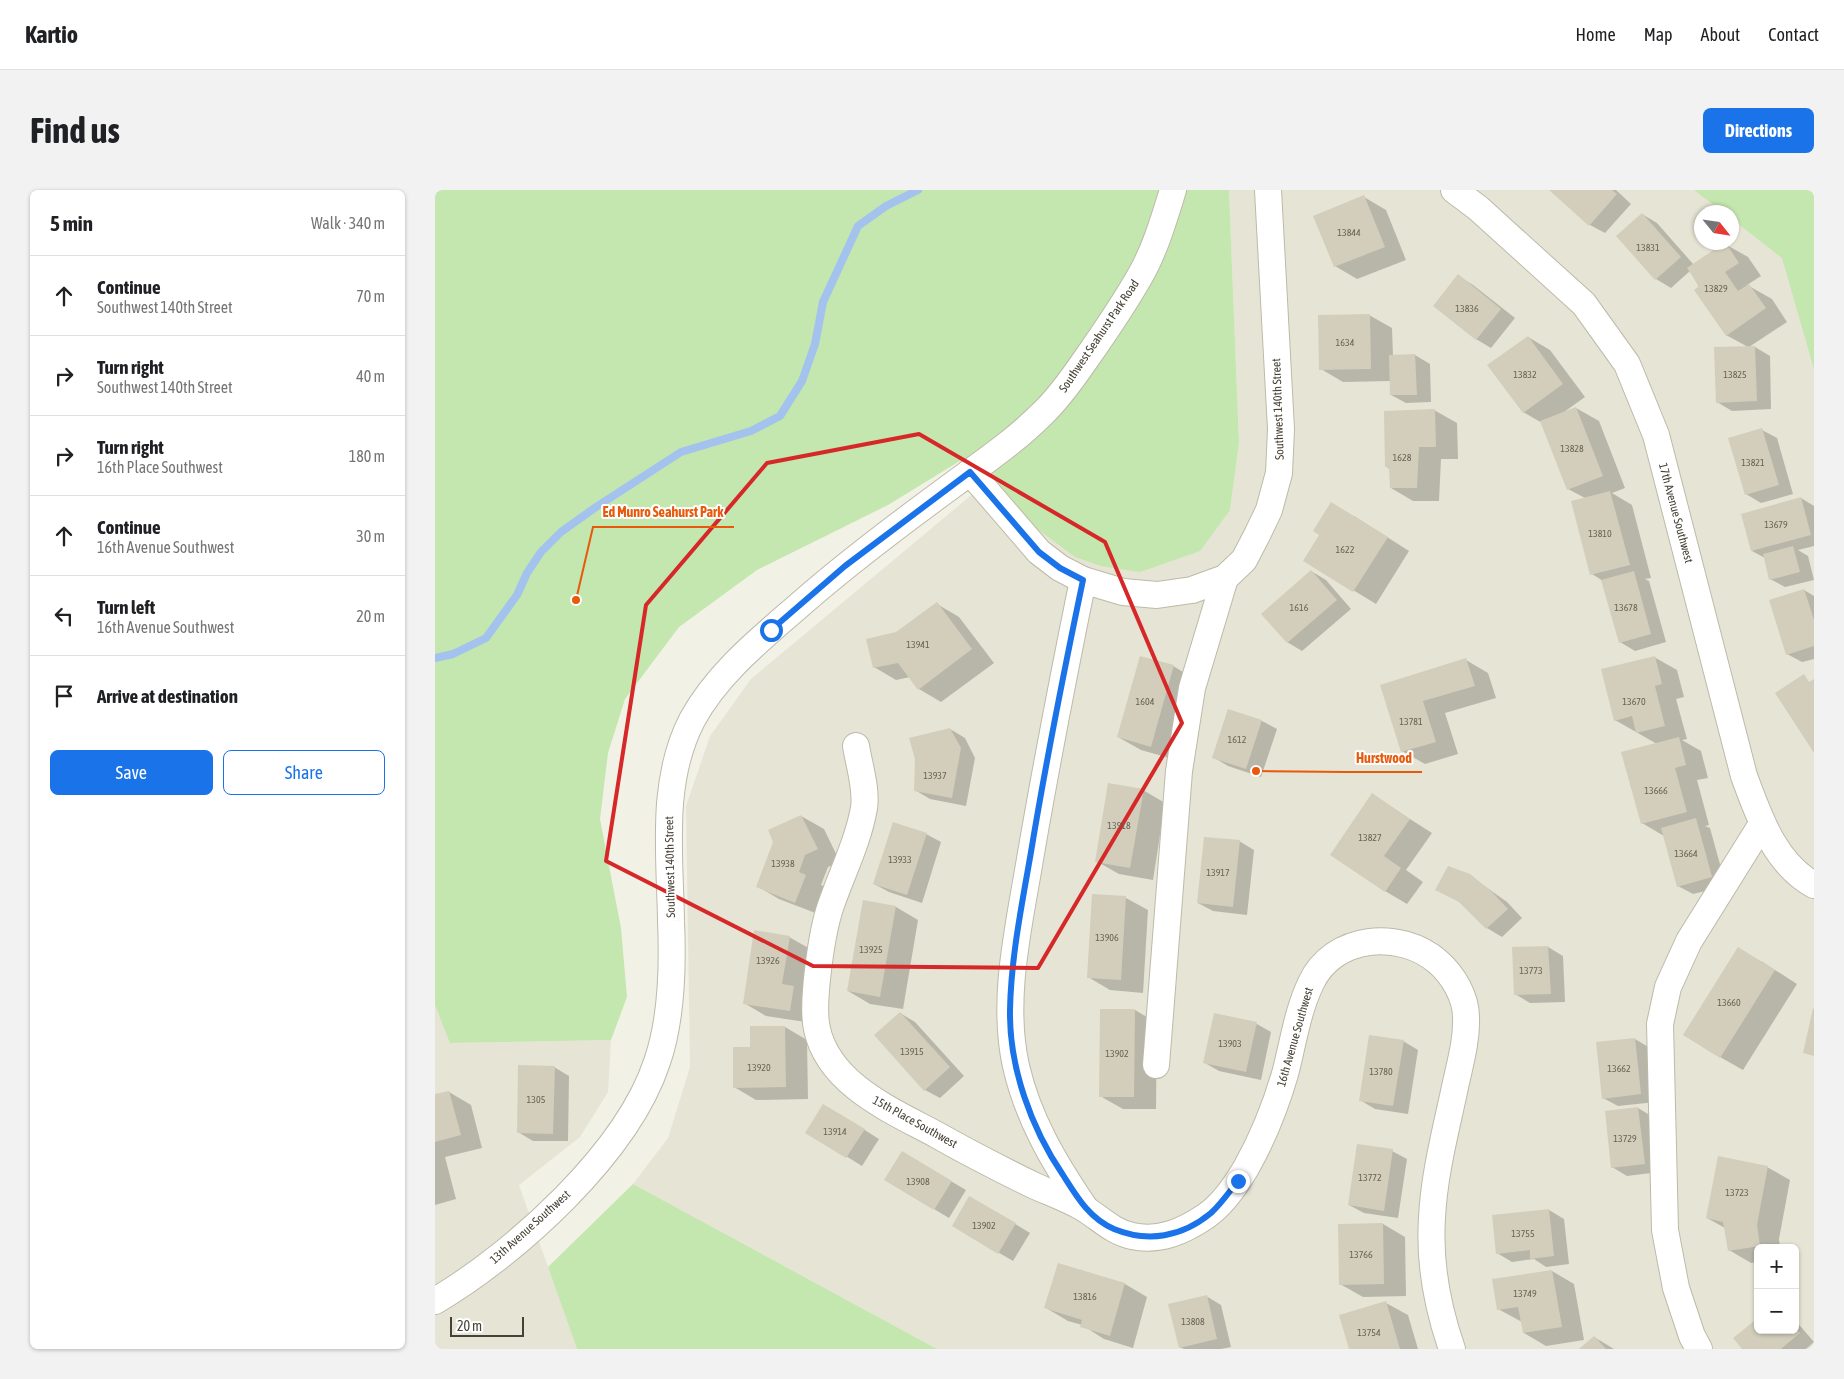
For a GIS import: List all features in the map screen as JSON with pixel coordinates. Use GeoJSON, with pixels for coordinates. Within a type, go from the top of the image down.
{"type":"FeatureCollection","features":[{"type":"Feature","properties":{"kind":"street","name":"Southwest Seahurst Park Road"},"geometry":{"type":"LineString","coordinates":[[980,465],[1043,414],[1071,381],[1141,274],[1164,219],[1173,190]]}},
{"type":"Feature","properties":{"kind":"street","name":"Southwest 140th Street"},"geometry":{"type":"LineString","coordinates":[[596,1164],[621,1134],[657,1062],[666,1022],[671,922],[668,864],[669,815],[677,757],[692,720],[708,696],[736,662],[845,566],[980,465],[1039,552],[1060,568],[1083,580],[1123,592],[1157,595],[1192,590],[1225,578],[1244,560],[1269,510],[1279,472],[1281,429],[1268,190]]}},
{"type":"Feature","properties":{"kind":"street","name":"17th Avenue Southwest"},"geometry":{"type":"LineString","coordinates":[[1454,190],[1478,208],[1584,304],[1627,364],[1656,435],[1744,776],[1761,824],[1785,861],[1814,885]]}},
{"type":"Feature","properties":{"kind":"street"},"geometry":{"type":"LineString","coordinates":[[1156,1065],[1179,772],[1192,688],[1225,578]]}},
{"type":"Feature","properties":{"kind":"street"},"geometry":{"type":"LineString","coordinates":[[1083,580],[1049,743],[1017,937],[1010,1011],[1016,1065],[1032,1117],[1053,1160],[1085,1209]]}},
{"type":"Feature","properties":{"kind":"street","name":"15th Place Southwest"},"geometry":{"type":"LineString","coordinates":[[856,746],[865,803],[858,834],[829,909],[816,991],[817,1029],[828,1056],[846,1078],[874,1100],[993,1166],[1085,1209]]}},
{"type":"Feature","properties":{"kind":"street"},"geometry":{"type":"LineString","coordinates":[[1699,1349],[1692,1336],[1676,1288],[1665,1230],[1660,1024],[1668,987],[1689,941],[1761,824]]}},
{"type":"Feature","properties":{"kind":"street","name":"16th Avenue Southwest"},"geometry":{"type":"LineString","coordinates":[[1085,1209],[1107,1226],[1131,1236],[1150,1238],[1172,1235],[1211,1213],[1238,1181],[1266,1132],[1303,1004],[1312,980],[1327,960],[1349,947],[1373,940],[1397,942],[1416,948],[1435,959],[1448,972],[1461,993],[1467,1014],[1464,1047],[1440,1160],[1432,1214],[1431,1260],[1438,1309],[1452,1349]]}},
{"type":"Feature","properties":{"kind":"street","name":"13th Avenue Southwest"},"geometry":{"type":"LineString","coordinates":[[435,1301],[461,1286],[506,1252],[596,1164]]}},
{"type":"Feature","properties":{"kind":"highlighted area"},"geometry":{"type":"Polygon","coordinates":[[[919,434],[1105,542],[1182,723],[1038,968],[813,966],[606,861],[646,605],[767,463],[919,434]]]}},
{"type":"Feature","properties":{"kind":"shaded area"},"geometry":{"type":"Polygon","coordinates":[[[1229,190],[1814,190],[1814,1349],[937,1349],[633,1184],[668,1138],[690,1067],[686,806],[710,736],[751,679],[987,482],[1230,510],[1239,443],[1229,190]]]}},
{"type":"Feature","properties":{"kind":"shaded area"},"geometry":{"type":"Polygon","coordinates":[[[435,1005],[451,1043],[611,1040],[608,1092],[580,1137],[519,1185],[577,1349],[435,1349],[435,1005]]]}},
{"type":"Feature","properties":{"kind":"green space"},"geometry":{"type":"Polygon","coordinates":[[[435,190],[1229,190],[1239,443],[1230,510],[1200,551],[1140,572],[1101,566],[1075,557],[1036,528],[963,459],[888,505],[757,570],[679,627],[625,699],[608,753],[600,819],[621,928],[627,997],[611,1040],[450,1043],[435,1005],[435,190]]]}},
{"type":"Feature","properties":{"kind":"green space"},"geometry":{"type":"Polygon","coordinates":[[[1694,190],[1814,190],[1814,369],[1782,258],[1739,224],[1739,205],[1714,205],[1694,190]]]}},
{"type":"Feature","properties":{"kind":"green space"},"geometry":{"type":"Polygon","coordinates":[[[633,1184],[937,1349],[577,1349],[548,1267],[633,1184]]]}},
{"type":"Feature","properties":{"kind":"building"},"geometry":{"type":"Polygon","coordinates":[[[1549,190],[1612,190],[1617,194],[1589,226],[1549,190]]]}},
{"type":"Feature","properties":{"kind":"building"},"geometry":{"type":"Polygon","coordinates":[[[1364,195],[1385,247],[1334,267],[1313,216],[1364,195]]]}},
{"type":"Feature","properties":{"kind":"building"},"geometry":{"type":"Polygon","coordinates":[[[1642,213],[1681,257],[1655,280],[1616,236],[1642,213]]]}},
{"type":"Feature","properties":{"kind":"building"},"geometry":{"type":"Polygon","coordinates":[[[1713,250],[1730,250],[1739,263],[1725,272],[1738,291],[1749,284],[1766,308],[1726,336],[1694,290],[1699,286],[1687,268],[1713,250]]]}},
{"type":"Feature","properties":{"kind":"building"},"geometry":{"type":"Polygon","coordinates":[[[1458,274],[1501,309],[1476,340],[1433,306],[1458,274]]]}},
{"type":"Feature","properties":{"kind":"building"},"geometry":{"type":"Polygon","coordinates":[[[1370,314],[1371,369],[1319,370],[1318,315],[1370,314]]]}},
{"type":"Feature","properties":{"kind":"building"},"geometry":{"type":"Polygon","coordinates":[[[1528,336],[1563,384],[1523,413],[1487,365],[1528,336]]]}},
{"type":"Feature","properties":{"kind":"building"},"geometry":{"type":"Polygon","coordinates":[[[1755,346],[1757,401],[1716,403],[1714,347],[1755,346]]]}},
{"type":"Feature","properties":{"kind":"building"},"geometry":{"type":"Polygon","coordinates":[[[1415,354],[1417,395],[1390,395],[1389,355],[1415,354]]]}},
{"type":"Feature","properties":{"kind":"building"},"geometry":{"type":"Polygon","coordinates":[[[1576,407],[1603,476],[1567,490],[1540,421],[1576,407]]]}},
{"type":"Feature","properties":{"kind":"building"},"geometry":{"type":"Polygon","coordinates":[[[1435,409],[1436,447],[1419,447],[1417,488],[1390,488],[1389,467],[1385,467],[1384,411],[1435,409]]]}},
{"type":"Feature","properties":{"kind":"building"},"geometry":{"type":"Polygon","coordinates":[[[1762,428],[1779,485],[1745,495],[1728,438],[1762,428]]]}},
{"type":"Feature","properties":{"kind":"building"},"geometry":{"type":"Polygon","coordinates":[[[1610,491],[1630,565],[1590,575],[1571,501],[1610,491]]]}},
{"type":"Feature","properties":{"kind":"building"},"geometry":{"type":"Polygon","coordinates":[[[1801,497],[1811,535],[1751,551],[1741,514],[1801,497]]]}},
{"type":"Feature","properties":{"kind":"building"},"geometry":{"type":"Polygon","coordinates":[[[1331,502],[1388,537],[1353,592],[1303,561],[1319,535],[1313,531],[1331,502]]]}},
{"type":"Feature","properties":{"kind":"building"},"geometry":{"type":"Polygon","coordinates":[[[1793,546],[1800,572],[1769,580],[1763,554],[1793,546]]]}},
{"type":"Feature","properties":{"kind":"building"},"geometry":{"type":"Polygon","coordinates":[[[1311,570],[1337,600],[1287,643],[1261,614],[1311,570]]]}},
{"type":"Feature","properties":{"kind":"building"},"geometry":{"type":"Polygon","coordinates":[[[1634,571],[1651,634],[1619,643],[1601,580],[1634,571]]]}},
{"type":"Feature","properties":{"kind":"building"},"geometry":{"type":"Polygon","coordinates":[[[1804,589],[1814,620],[1814,646],[1786,655],[1769,600],[1804,589]]]}},
{"type":"Feature","properties":{"kind":"building"},"geometry":{"type":"Polygon","coordinates":[[[937,602],[972,649],[918,690],[898,663],[873,668],[866,639],[896,632],[937,602]]]}},
{"type":"Feature","properties":{"kind":"building"},"geometry":{"type":"Polygon","coordinates":[[[1140,656],[1174,665],[1151,747],[1117,737],[1140,656]]]}},
{"type":"Feature","properties":{"kind":"building"},"geometry":{"type":"Polygon","coordinates":[[[1655,656],[1662,684],[1655,686],[1665,726],[1636,733],[1632,716],[1614,721],[1601,669],[1655,656]]]}},
{"type":"Feature","properties":{"kind":"building"},"geometry":{"type":"Polygon","coordinates":[[[1466,658],[1475,686],[1423,701],[1436,742],[1401,752],[1380,685],[1466,658]]]}},
{"type":"Feature","properties":{"kind":"building"},"geometry":{"type":"Polygon","coordinates":[[[1804,674],[1809,682],[1814,679],[1814,753],[1775,693],[1804,674]]]}},
{"type":"Feature","properties":{"kind":"building"},"geometry":{"type":"Polygon","coordinates":[[[1228,709],[1262,720],[1246,769],[1212,758],[1228,709]]]}},
{"type":"Feature","properties":{"kind":"building"},"geometry":{"type":"Polygon","coordinates":[[[950,728],[961,748],[952,798],[914,791],[915,759],[909,738],[950,728]]]}},
{"type":"Feature","properties":{"kind":"building"},"geometry":{"type":"Polygon","coordinates":[[[1679,737],[1686,765],[1675,768],[1687,812],[1641,824],[1621,752],[1679,737]]]}},
{"type":"Feature","properties":{"kind":"building"},"geometry":{"type":"Polygon","coordinates":[[[1108,783],[1144,789],[1130,868],[1095,862],[1108,783]]]}},
{"type":"Feature","properties":{"kind":"building"},"geometry":{"type":"Polygon","coordinates":[[[1372,793],[1410,819],[1384,856],[1401,868],[1385,892],[1330,855],[1372,793]]]}},
{"type":"Feature","properties":{"kind":"building"},"geometry":{"type":"Polygon","coordinates":[[[801,815],[818,849],[805,855],[799,872],[806,875],[795,903],[756,887],[773,842],[768,830],[801,815]]]}},
{"type":"Feature","properties":{"kind":"building"},"geometry":{"type":"Polygon","coordinates":[[[1696,818],[1712,877],[1677,887],[1661,828],[1696,818]]]}},
{"type":"Feature","properties":{"kind":"building"},"geometry":{"type":"Polygon","coordinates":[[[893,822],[927,833],[907,895],[873,884],[893,822]]]}},
{"type":"Feature","properties":{"kind":"building"},"geometry":{"type":"Polygon","coordinates":[[[1204,837],[1240,840],[1233,907],[1197,903],[1204,837]]]}},
{"type":"Feature","properties":{"kind":"building"},"geometry":{"type":"Polygon","coordinates":[[[1448,866],[1470,874],[1492,892],[1508,909],[1486,929],[1459,902],[1435,890],[1448,866]]]}},
{"type":"Feature","properties":{"kind":"building"},"geometry":{"type":"Polygon","coordinates":[[[1092,894],[1126,896],[1121,980],[1087,978],[1092,894]]]}},
{"type":"Feature","properties":{"kind":"building"},"geometry":{"type":"Polygon","coordinates":[[[863,900],[896,906],[880,997],[847,991],[863,900]]]}},
{"type":"Feature","properties":{"kind":"building"},"geometry":{"type":"Polygon","coordinates":[[[754,930],[790,936],[782,984],[794,986],[790,1011],[743,1004],[754,930]]]}},
{"type":"Feature","properties":{"kind":"building"},"geometry":{"type":"Polygon","coordinates":[[[1548,946],[1551,994],[1514,995],[1512,947],[1548,946]]]}},
{"type":"Feature","properties":{"kind":"building"},"geometry":{"type":"Polygon","coordinates":[[[1738,947],[1775,970],[1720,1058],[1683,1035],[1738,947]]]}},
{"type":"Feature","properties":{"kind":"building"},"geometry":{"type":"Polygon","coordinates":[[[1100,1009],[1135,1009],[1134,1097],[1099,1097],[1100,1009]]]}},
{"type":"Feature","properties":{"kind":"building"},"geometry":{"type":"Polygon","coordinates":[[[1814,1009],[1814,1056],[1803,1053],[1814,1009]]]}},
{"type":"Feature","properties":{"kind":"building"},"geometry":{"type":"Polygon","coordinates":[[[900,1012],[950,1067],[924,1091],[874,1035],[900,1012]]]}},
{"type":"Feature","properties":{"kind":"building"},"geometry":{"type":"Polygon","coordinates":[[[1214,1013],[1257,1022],[1246,1072],[1203,1063],[1214,1013]]]}},
{"type":"Feature","properties":{"kind":"building"},"geometry":{"type":"Polygon","coordinates":[[[750,1026],[785,1026],[786,1087],[733,1088],[733,1047],[750,1047],[750,1026]]]}},
{"type":"Feature","properties":{"kind":"building"},"geometry":{"type":"Polygon","coordinates":[[[1369,1035],[1404,1040],[1393,1106],[1359,1101],[1369,1035]]]}},
{"type":"Feature","properties":{"kind":"building"},"geometry":{"type":"Polygon","coordinates":[[[1635,1038],[1641,1094],[1602,1099],[1596,1042],[1635,1038]]]}},
{"type":"Feature","properties":{"kind":"building"},"geometry":{"type":"Polygon","coordinates":[[[518,1065],[555,1066],[553,1134],[517,1133],[518,1065]]]}},
{"type":"Feature","properties":{"kind":"building"},"geometry":{"type":"Polygon","coordinates":[[[449,1091],[461,1135],[435,1142],[435,1094],[449,1091]]]}},
{"type":"Feature","properties":{"kind":"building"},"geometry":{"type":"Polygon","coordinates":[[[823,1104],[865,1129],[846,1158],[805,1133],[823,1104]]]}},
{"type":"Feature","properties":{"kind":"building"},"geometry":{"type":"Polygon","coordinates":[[[1638,1107],[1645,1164],[1611,1168],[1605,1111],[1638,1107]]]}},
{"type":"Feature","properties":{"kind":"building"},"geometry":{"type":"Polygon","coordinates":[[[1357,1144],[1393,1149],[1384,1211],[1348,1205],[1357,1144]]]}},
{"type":"Feature","properties":{"kind":"building"},"geometry":{"type":"Polygon","coordinates":[[[902,1151],[952,1181],[934,1210],[884,1180],[902,1151]]]}},
{"type":"Feature","properties":{"kind":"building"},"geometry":{"type":"Polygon","coordinates":[[[1718,1156],[1768,1166],[1757,1225],[1760,1244],[1754,1244],[1754,1247],[1728,1251],[1723,1222],[1706,1218],[1718,1156]]]}},
{"type":"Feature","properties":{"kind":"building"},"geometry":{"type":"Polygon","coordinates":[[[969,1196],[1016,1223],[998,1254],[952,1226],[969,1196]]]}},
{"type":"Feature","properties":{"kind":"building"},"geometry":{"type":"Polygon","coordinates":[[[1549,1209],[1554,1256],[1530,1259],[1530,1250],[1496,1254],[1492,1215],[1549,1209]]]}},
{"type":"Feature","properties":{"kind":"building"},"geometry":{"type":"Polygon","coordinates":[[[1383,1223],[1384,1284],[1339,1285],[1338,1224],[1383,1223]]]}},
{"type":"Feature","properties":{"kind":"building"},"geometry":{"type":"Polygon","coordinates":[[[1058,1263],[1125,1283],[1110,1336],[1080,1327],[1082,1320],[1044,1308],[1058,1263]]]}},
{"type":"Feature","properties":{"kind":"building"},"geometry":{"type":"Polygon","coordinates":[[[1552,1270],[1562,1327],[1523,1333],[1518,1307],[1497,1310],[1492,1279],[1552,1270]]]}},
{"type":"Feature","properties":{"kind":"building"},"geometry":{"type":"Polygon","coordinates":[[[1207,1295],[1217,1339],[1179,1348],[1168,1304],[1207,1295]]]}},
{"type":"Feature","properties":{"kind":"building"},"geometry":{"type":"Polygon","coordinates":[[[1386,1301],[1400,1349],[1349,1349],[1339,1315],[1386,1301]]]}},
{"type":"Feature","properties":{"kind":"building"},"geometry":{"type":"Polygon","coordinates":[[[1754,1321],[1754,1334],[1799,1334],[1781,1349],[1742,1349],[1733,1338],[1754,1321]]]}},
{"type":"Feature","properties":{"kind":"building"},"geometry":{"type":"Polygon","coordinates":[[[1594,1336],[1606,1349],[1579,1349],[1594,1336]]]}},
{"type":"Feature","properties":{"kind":"waterway"},"geometry":{"type":"LineString","coordinates":[[435,658],[453,654],[486,638],[517,595],[527,573],[541,552],[561,532],[596,507],[681,452],[751,431],[780,416],[802,381],[815,344],[823,302],[858,226],[886,206],[918,190]]}},
{"type":"Feature","properties":{"kind":"place","name":"Ed Munro Seahurst Park"},"geometry":{"type":"Point","coordinates":[576,600]}},
{"type":"Feature","properties":{"kind":"place","name":"Hurstwood"},"geometry":{"type":"Point","coordinates":[1256,771]}},
{"type":"Feature","properties":{"kind":"route"},"geometry":{"type":"LineString","coordinates":[[771,630],[845,566],[970,472],[1039,552],[1060,568],[1083,580],[1049,743],[1017,937],[1010,1011],[1016,1065],[1032,1117],[1053,1160],[1085,1209],[1107,1226],[1131,1236],[1150,1238],[1172,1235],[1211,1213],[1238,1181]]}}]}
